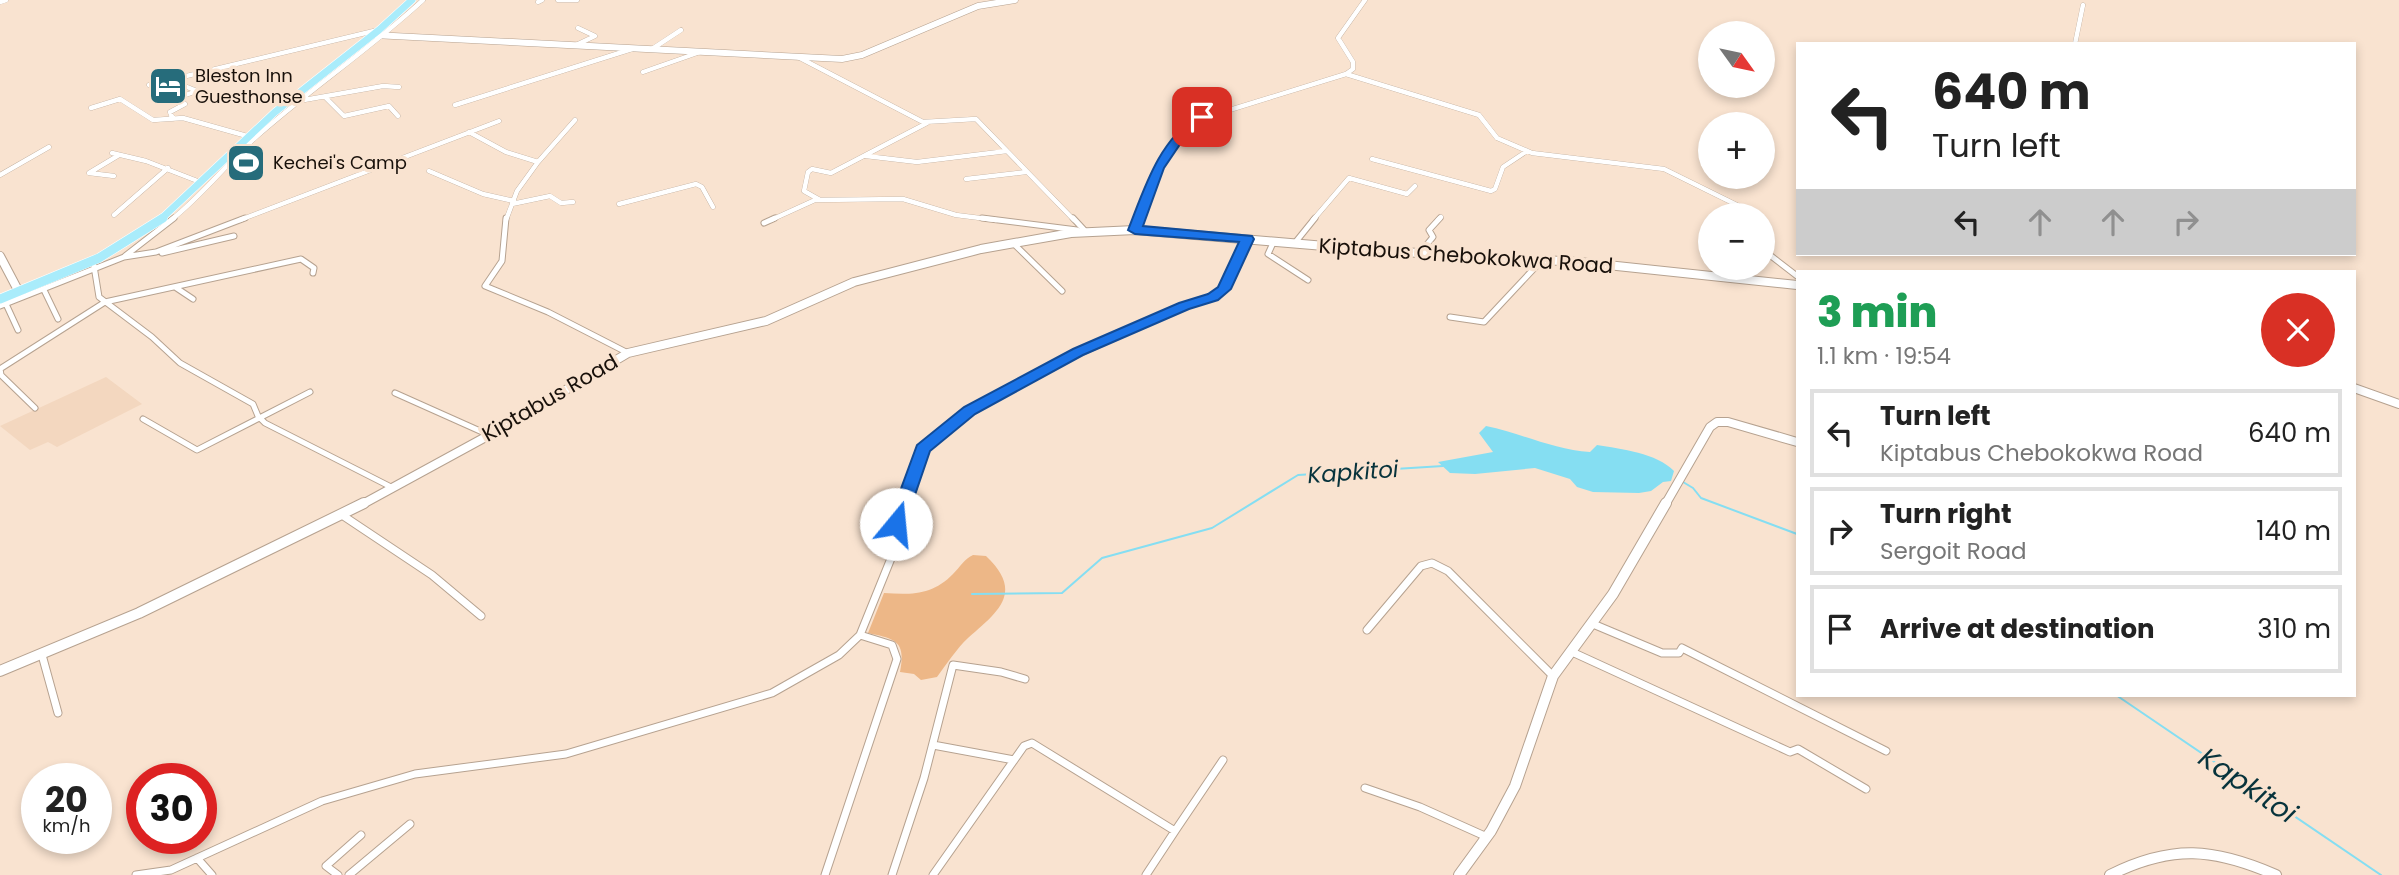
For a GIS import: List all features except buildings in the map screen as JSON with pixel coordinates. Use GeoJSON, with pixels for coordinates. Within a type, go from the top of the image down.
{"type":"FeatureCollection","features":[{"type":"Feature","properties":{"kind":"main road"},"geometry":{"type":"LineString","coordinates":[[2,303],[19,292],[94,265],[154,224],[247,136],[374,35],[383,32],[412,0]]}},
{"type":"Feature","properties":{"kind":"street"},"geometry":{"type":"LineString","coordinates":[[0,2],[6,0]]}},
{"type":"Feature","properties":{"kind":"street"},"geometry":{"type":"LineString","coordinates":[[124,257],[188,207],[256,137],[423,0]]}},
{"type":"Feature","properties":{"kind":"street"},"geometry":{"type":"LineString","coordinates":[[558,0],[577,0]]}},
{"type":"Feature","properties":{"kind":"street"},"geometry":{"type":"LineString","coordinates":[[149,85],[383,32],[652,50],[853,58],[978,6],[1015,0]]}},
{"type":"Feature","properties":{"kind":"street"},"geometry":{"type":"LineString","coordinates":[[1135,230],[1158,168],[1179,136],[1194,121],[1346,74],[1354,65],[1338,38],[1350,23],[1357,6],[1365,0]]}},
{"type":"Feature","properties":{"kind":"street"},"geometry":{"type":"LineString","coordinates":[[2075,42],[2082,5]]}},
{"type":"Feature","properties":{"kind":"street"},"geometry":{"type":"LineString","coordinates":[[576,45],[595,36],[578,28]]}},
{"type":"Feature","properties":{"kind":"street"},"geometry":{"type":"LineString","coordinates":[[652,50],[681,30]]}},
{"type":"Feature","properties":{"kind":"street"},"geometry":{"type":"LineString","coordinates":[[455,105],[634,48]]}},
{"type":"Feature","properties":{"kind":"street"},"geometry":{"type":"LineString","coordinates":[[643,72],[700,52]]}},
{"type":"Feature","properties":{"kind":"street"},"geometry":{"type":"LineString","coordinates":[[797,56],[904,114],[927,123]]}},
{"type":"Feature","properties":{"kind":"street"},"geometry":{"type":"LineString","coordinates":[[1346,74],[1479,115],[1497,138],[1527,151],[1567,159],[1639,163],[1664,169],[1733,203]]}},
{"type":"Feature","properties":{"kind":"street"},"geometry":{"type":"LineString","coordinates":[[287,103],[300,103],[383,86],[399,87]]}},
{"type":"Feature","properties":{"kind":"street"},"geometry":{"type":"LineString","coordinates":[[173,119],[170,111],[185,104],[177,98],[197,91],[187,87]]}},
{"type":"Feature","properties":{"kind":"street"},"geometry":{"type":"LineString","coordinates":[[326,98],[344,116],[388,106],[398,116]]}},
{"type":"Feature","properties":{"kind":"street"},"geometry":{"type":"LineString","coordinates":[[91,108],[121,99],[153,120],[196,120],[247,136]]}},
{"type":"Feature","properties":{"kind":"street"},"geometry":{"type":"LineString","coordinates":[[820,200],[804,191],[808,172],[812,169],[831,173],[927,123],[972,118],[1086,232]]}},
{"type":"Feature","properties":{"kind":"street"},"geometry":{"type":"LineString","coordinates":[[575,120],[517,191],[506,215],[502,261],[485,286],[548,312],[628,353]]}},
{"type":"Feature","properties":{"kind":"street"},"geometry":{"type":"LineString","coordinates":[[144,255],[499,121]]}},
{"type":"Feature","properties":{"kind":"street"},"geometry":{"type":"LineString","coordinates":[[469,132],[506,152],[538,162]]}},
{"type":"Feature","properties":{"kind":"street"},"geometry":{"type":"LineString","coordinates":[[0,175],[49,147]]}},
{"type":"Feature","properties":{"kind":"street"},"geometry":{"type":"LineString","coordinates":[[864,155],[917,162],[1007,151]]}},
{"type":"Feature","properties":{"kind":"street"},"geometry":{"type":"LineString","coordinates":[[1373,159],[1491,191],[1495,189],[1503,167],[1527,151]]}},
{"type":"Feature","properties":{"kind":"street"},"geometry":{"type":"LineString","coordinates":[[112,153],[168,168],[200,182]]}},
{"type":"Feature","properties":{"kind":"street"},"geometry":{"type":"LineString","coordinates":[[114,176],[89,173],[119,155]]}},
{"type":"Feature","properties":{"kind":"street"},"geometry":{"type":"LineString","coordinates":[[114,215],[168,168]]}},
{"type":"Feature","properties":{"kind":"street"},"geometry":{"type":"LineString","coordinates":[[429,171],[483,194],[513,203],[550,196],[561,203],[573,202]]}},
{"type":"Feature","properties":{"kind":"street"},"geometry":{"type":"LineString","coordinates":[[966,179],[1026,172]]}},
{"type":"Feature","properties":{"kind":"street"},"geometry":{"type":"LineString","coordinates":[[1294,244],[1314,217],[1341,192],[1349,178],[1407,194],[1415,186]]}},
{"type":"Feature","properties":{"kind":"street"},"geometry":{"type":"LineString","coordinates":[[619,204],[696,184],[702,187],[713,207]]}},
{"type":"Feature","properties":{"kind":"street"},"geometry":{"type":"LineString","coordinates":[[764,223],[809,202],[820,200],[903,199],[956,215],[1086,232]]}},
{"type":"Feature","properties":{"kind":"street"},"geometry":{"type":"LineString","coordinates":[[1420,253],[1433,235],[1429,230],[1441,217]]}},
{"type":"Feature","properties":{"kind":"street","name":"Kiptabus Road"},"geometry":{"type":"LineString","coordinates":[[0,671],[139,613],[393,488],[628,353],[766,321],[854,282],[1013,243],[1086,232],[1135,230]]}},
{"type":"Feature","properties":{"kind":"street","name":"Kiptabus Chebokokwa Road"},"geometry":{"type":"LineString","coordinates":[[1135,230],[1273,243],[1542,260],[1796,285]]}},
{"type":"Feature","properties":{"kind":"street"},"geometry":{"type":"LineString","coordinates":[[18,330],[2,303],[44,290],[94,265],[234,236]]}},
{"type":"Feature","properties":{"kind":"street"},"geometry":{"type":"LineString","coordinates":[[136,875],[171,870],[322,802],[415,774],[566,754],[772,693],[839,654],[860,635],[894,551],[899,515],[922,448],[970,410],[1078,352],[1184,306],[1219,294],[1224,289],[1247,239]]}},
{"type":"Feature","properties":{"kind":"street"},"geometry":{"type":"LineString","coordinates":[[1013,243],[1062,291]]}},
{"type":"Feature","properties":{"kind":"street"},"geometry":{"type":"LineString","coordinates":[[1273,243],[1268,254],[1308,280]]}},
{"type":"Feature","properties":{"kind":"street"},"geometry":{"type":"LineString","coordinates":[[0,256],[19,292]]}},
{"type":"Feature","properties":{"kind":"street"},"geometry":{"type":"LineString","coordinates":[[35,408],[1,375],[0,369],[105,302],[301,259],[314,268],[313,273]]}},
{"type":"Feature","properties":{"kind":"street"},"geometry":{"type":"LineString","coordinates":[[1450,317],[1484,322],[1499,310],[1542,260]]}},
{"type":"Feature","properties":{"kind":"street"},"geometry":{"type":"LineString","coordinates":[[1775,260],[1796,275]]}},
{"type":"Feature","properties":{"kind":"street"},"geometry":{"type":"LineString","coordinates":[[94,265],[96,291],[105,302],[152,337],[180,363],[253,404],[259,419],[393,488]]}},
{"type":"Feature","properties":{"kind":"street"},"geometry":{"type":"LineString","coordinates":[[175,287],[193,299]]}},
{"type":"Feature","properties":{"kind":"street"},"geometry":{"type":"LineString","coordinates":[[44,290],[58,318]]}},
{"type":"Feature","properties":{"kind":"street"},"geometry":{"type":"LineString","coordinates":[[2356,389],[2399,404]]}},
{"type":"Feature","properties":{"kind":"street"},"geometry":{"type":"LineString","coordinates":[[143,419],[197,450],[310,392]]}},
{"type":"Feature","properties":{"kind":"street"},"geometry":{"type":"LineString","coordinates":[[394,393],[489,435]]}},
{"type":"Feature","properties":{"kind":"street"},"geometry":{"type":"LineString","coordinates":[[1460,875],[1487,837],[1523,767],[1534,724],[1553,676],[1593,624],[1713,425],[1728,422],[1796,442]]}},
{"type":"Feature","properties":{"kind":"street"},"geometry":{"type":"LineString","coordinates":[[341,514],[432,575],[481,616]]}},
{"type":"Feature","properties":{"kind":"street"},"geometry":{"type":"LineString","coordinates":[[1367,630],[1421,566],[1436,564],[1448,570],[1553,676]]}},
{"type":"Feature","properties":{"kind":"street"},"geometry":{"type":"LineString","coordinates":[[1593,624],[1662,653],[1679,653],[1682,648],[1886,751]]}},
{"type":"Feature","properties":{"kind":"street"},"geometry":{"type":"LineString","coordinates":[[825,875],[897,659],[892,645],[860,635]]}},
{"type":"Feature","properties":{"kind":"street"},"geometry":{"type":"LineString","coordinates":[[1572,652],[1790,752],[1798,749],[1866,789]]}},
{"type":"Feature","properties":{"kind":"street"},"geometry":{"type":"LineString","coordinates":[[42,655],[58,713]]}},
{"type":"Feature","properties":{"kind":"street"},"geometry":{"type":"LineString","coordinates":[[892,875],[933,745],[953,665],[1001,672],[1025,679]]}},
{"type":"Feature","properties":{"kind":"street"},"geometry":{"type":"LineString","coordinates":[[933,875],[1024,746],[1032,743],[1175,831]]}},
{"type":"Feature","properties":{"kind":"street"},"geometry":{"type":"LineString","coordinates":[[933,745],[1014,760]]}},
{"type":"Feature","properties":{"kind":"street"},"geometry":{"type":"LineString","coordinates":[[1146,875],[1223,760]]}},
{"type":"Feature","properties":{"kind":"street"},"geometry":{"type":"LineString","coordinates":[[1364,788],[1420,807],[1487,837]]}},
{"type":"Feature","properties":{"kind":"street"},"geometry":{"type":"LineString","coordinates":[[349,875],[410,824]]}},
{"type":"Feature","properties":{"kind":"street"},"geometry":{"type":"LineString","coordinates":[[338,875],[326,866],[361,835]]}},
{"type":"Feature","properties":{"kind":"street"},"geometry":{"type":"LineString","coordinates":[[2110,875],[2131,863],[2171,852],[2200,850],[2228,856],[2276,875]]}},
{"type":"Feature","properties":{"kind":"street"},"geometry":{"type":"LineString","coordinates":[[197,858],[212,875]]}},
{"type":"Feature","properties":{"kind":"shaded area"},"geometry":{"type":"Polygon","coordinates":[[[106,377],[142,404],[57,447],[48,442],[30,450],[0,426],[106,377]]]}},
{"type":"Feature","properties":{"kind":"shaded area"},"geometry":{"type":"Polygon","coordinates":[[[973,555],[986,556],[1004,580],[1003,600],[997,610],[964,642],[937,677],[921,680],[914,674],[900,672],[901,654],[897,643],[868,633],[884,593],[903,594],[929,590],[945,581],[973,555]]]}},
{"type":"Feature","properties":{"kind":"water"},"geometry":{"type":"Polygon","coordinates":[[[1486,426],[1577,451],[1590,452],[1597,445],[1638,453],[1658,460],[1674,471],[1671,481],[1663,482],[1651,491],[1593,492],[1577,487],[1570,479],[1535,468],[1475,474],[1450,473],[1438,462],[1493,452],[1479,433],[1486,426]]]}},
{"type":"Feature","properties":{"kind":"waterway","name":"Kapkitoi"},"geometry":{"type":"LineString","coordinates":[[972,594],[1062,593],[1102,558],[1212,528],[1298,475],[1443,466]]}},
{"type":"Feature","properties":{"kind":"waterway","name":"Kapkitoi"},"geometry":{"type":"LineString","coordinates":[[1683,482],[1693,488],[1701,498],[1796,534]]}},
{"type":"Feature","properties":{"kind":"waterway","name":"Kapkitoi"},"geometry":{"type":"LineString","coordinates":[[2119,697],[2381,875]]}},
{"type":"Feature","properties":{"kind":"place","name":"Bleston Inn Guesthonse"},"geometry":{"type":"Point","coordinates":[168,86]}},
{"type":"Feature","properties":{"kind":"place","name":"Kechei's Camp"},"geometry":{"type":"Point","coordinates":[246,163]}},
{"type":"Feature","properties":{"kind":"route"},"geometry":{"type":"LineString","coordinates":[[896,524],[922,448],[970,410],[1078,352],[1184,306],[1213,297],[1224,289],[1247,239],[1135,230],[1158,168],[1185,129],[1202,117]]}}]}
